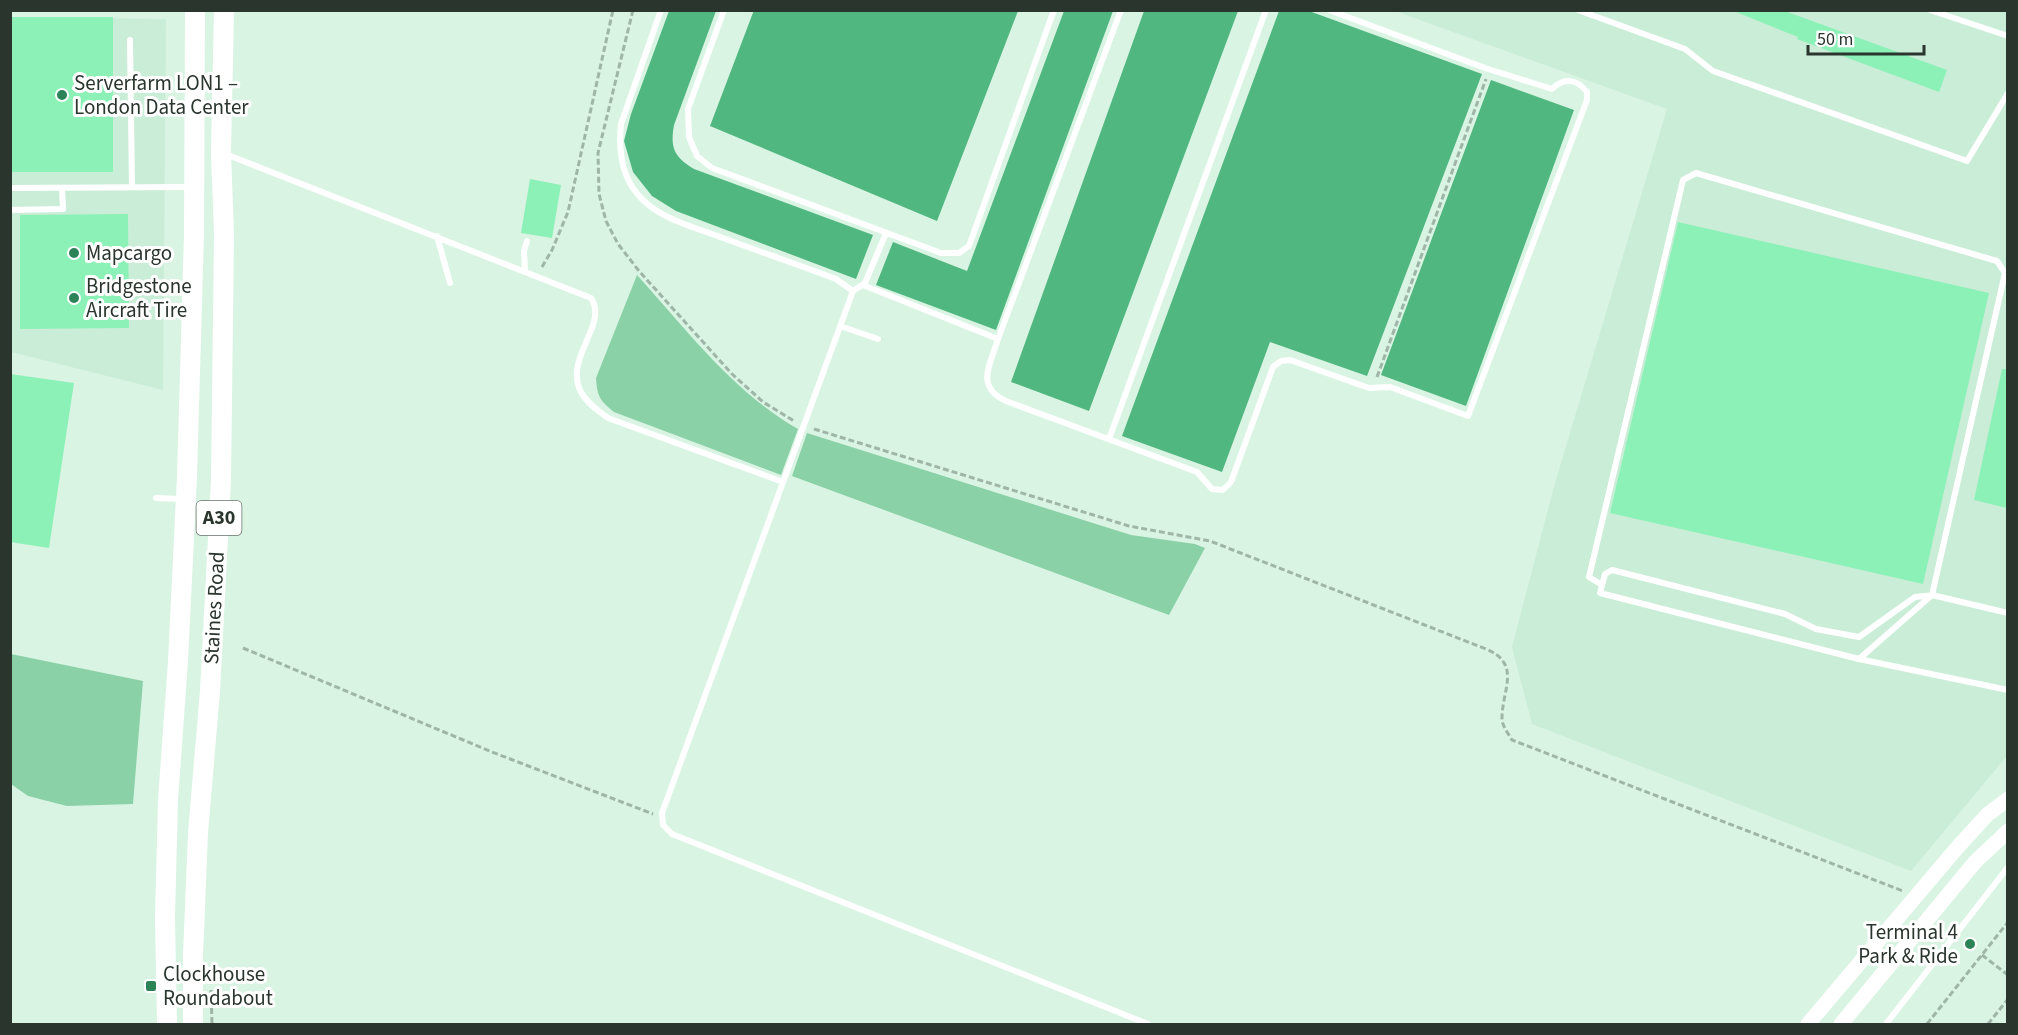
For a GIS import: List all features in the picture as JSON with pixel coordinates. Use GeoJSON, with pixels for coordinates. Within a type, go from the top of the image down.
{"type":"FeatureCollection","features":[{"type":"Feature","properties":{"kind":"highway","name":"Staines Road"},"geometry":{"type":"LineString","coordinates":[[167,1024],[165,917],[168,800],[186,500],[194,187],[195,10]]}},
{"type":"Feature","properties":{"kind":"highway","name":"Staines Road"},"geometry":{"type":"LineString","coordinates":[[193,1024],[193,955],[198,833],[210,691],[221,480],[224,235],[221,152],[224,10]]}},
{"type":"Feature","properties":{"kind":"street"},"geometry":{"type":"LineString","coordinates":[[1808,1024],[1913,898],[1988,815],[2007,799]]}},
{"type":"Feature","properties":{"kind":"street"},"geometry":{"type":"LineString","coordinates":[[1841,1024],[1975,862],[2007,831]]}},
{"type":"Feature","properties":{"kind":"lane"},"geometry":{"type":"LineString","coordinates":[[662,10],[621,124],[619,142],[621,163],[630,183],[644,201],[682,223],[836,279],[853,291]]}},
{"type":"Feature","properties":{"kind":"lane"},"geometry":{"type":"LineString","coordinates":[[724,10],[688,109],[688,136],[697,156],[712,168],[941,253],[959,253],[969,246],[1054,10]]}},
{"type":"Feature","properties":{"kind":"lane"},"geometry":{"type":"LineString","coordinates":[[1121,10],[998,339],[986,376],[988,387],[995,396],[1197,472],[1212,489],[1223,490],[1231,482],[1273,367],[1281,361],[1290,360],[1369,388],[1390,387],[1468,416],[1587,100],[1587,92],[1582,85],[1571,80],[1559,82],[1552,89],[1490,69],[1329,10]]}},
{"type":"Feature","properties":{"kind":"lane"},"geometry":{"type":"LineString","coordinates":[[1109,439],[1266,10]]}},
{"type":"Feature","properties":{"kind":"lane"},"geometry":{"type":"LineString","coordinates":[[1578,10],[1685,49],[1713,71],[1967,161],[2007,93]]}},
{"type":"Feature","properties":{"kind":"lane"},"geometry":{"type":"LineString","coordinates":[[1930,10],[2007,36]]}},
{"type":"Feature","properties":{"kind":"lane"},"geometry":{"type":"LineString","coordinates":[[130,40],[132,187]]}},
{"type":"Feature","properties":{"kind":"lane"},"geometry":{"type":"LineString","coordinates":[[221,152],[591,298],[596,305],[596,317],[577,364],[577,380],[581,392],[592,406],[608,418],[783,482]]}},
{"type":"Feature","properties":{"kind":"lane"},"geometry":{"type":"LineString","coordinates":[[1602,585],[1589,578],[1683,180],[1696,173],[1997,261],[2005,273],[1932,595],[1859,659]]}},
{"type":"Feature","properties":{"kind":"lane"},"geometry":{"type":"LineString","coordinates":[[10,188],[194,187]]}},
{"type":"Feature","properties":{"kind":"lane"},"geometry":{"type":"LineString","coordinates":[[10,210],[63,209],[62,188]]}},
{"type":"Feature","properties":{"kind":"lane"},"geometry":{"type":"LineString","coordinates":[[886,233],[863,285],[853,291],[662,817],[663,825],[672,834],[1148,1024]]}},
{"type":"Feature","properties":{"kind":"lane"},"geometry":{"type":"LineString","coordinates":[[437,236],[450,283]]}},
{"type":"Feature","properties":{"kind":"lane"},"geometry":{"type":"LineString","coordinates":[[525,272],[527,241]]}},
{"type":"Feature","properties":{"kind":"lane"},"geometry":{"type":"LineString","coordinates":[[863,285],[998,339]]}},
{"type":"Feature","properties":{"kind":"lane"},"geometry":{"type":"LineString","coordinates":[[840,326],[878,339]]}},
{"type":"Feature","properties":{"kind":"lane"},"geometry":{"type":"LineString","coordinates":[[156,498],[186,500]]}},
{"type":"Feature","properties":{"kind":"lane"},"geometry":{"type":"LineString","coordinates":[[2007,613],[1932,595],[1915,597],[1859,637],[1816,629],[1785,614],[1612,570],[1605,574],[1600,593],[1859,659],[2007,690]]}},
{"type":"Feature","properties":{"kind":"lane"},"geometry":{"type":"LineString","coordinates":[[1886,1024],[2007,867]]}},
{"type":"Feature","properties":{"kind":"path"},"geometry":{"type":"LineString","coordinates":[[536,276],[552,250],[568,212],[613,10]]}},
{"type":"Feature","properties":{"kind":"path"},"geometry":{"type":"LineString","coordinates":[[633,10],[598,153],[599,194],[606,221],[618,244],[639,271],[731,373],[763,402],[804,426],[1129,526],[1210,541],[1492,651],[1498,654],[1509,674],[1502,720],[1512,740],[1892,885],[1913,898]]}},
{"type":"Feature","properties":{"kind":"path"},"geometry":{"type":"LineString","coordinates":[[1374,387],[1490,69]]}},
{"type":"Feature","properties":{"kind":"path"},"geometry":{"type":"LineString","coordinates":[[243,648],[492,752],[662,817]]}},
{"type":"Feature","properties":{"kind":"path"},"geometry":{"type":"LineString","coordinates":[[1928,1024],[2007,922]]}},
{"type":"Feature","properties":{"kind":"path"},"geometry":{"type":"LineString","coordinates":[[1982,955],[2007,975]]}},
{"type":"Feature","properties":{"kind":"path"},"geometry":{"type":"LineString","coordinates":[[1988,1024],[2007,999]]}},
{"type":"Feature","properties":{"kind":"shaded area"},"geometry":{"type":"Polygon","coordinates":[[[754,10],[1018,11],[937,221],[710,126],[754,10]]]}},
{"type":"Feature","properties":{"kind":"shaded area"},"geometry":{"type":"Polygon","coordinates":[[[669,11],[716,11],[674,125],[673,146],[678,156],[694,169],[873,235],[856,279],[676,211],[652,196],[633,172],[624,141],[631,114],[669,11]]]}},
{"type":"Feature","properties":{"kind":"shaded area"},"geometry":{"type":"Polygon","coordinates":[[[1064,11],[1113,11],[996,330],[876,285],[893,242],[967,271],[1064,11]]]}},
{"type":"Feature","properties":{"kind":"shaded area"},"geometry":{"type":"Polygon","coordinates":[[[1144,11],[1238,11],[1089,411],[1011,382],[1144,11]]]}},
{"type":"Feature","properties":{"kind":"shaded area"},"geometry":{"type":"Polygon","coordinates":[[[1279,11],[1309,11],[1482,74],[1367,376],[1270,342],[1222,472],[1122,436],[1279,11]]]}},
{"type":"Feature","properties":{"kind":"shaded area"},"geometry":{"type":"Polygon","coordinates":[[[1395,11],[2007,11],[2007,756],[1911,871],[1532,724],[1512,647],[1555,483],[1667,109],[1395,11]]]}},
{"type":"Feature","properties":{"kind":"shaded area"},"geometry":{"type":"Polygon","coordinates":[[[10,17],[166,19],[163,390],[11,352],[10,17]]]}},
{"type":"Feature","properties":{"kind":"shaded area"},"geometry":{"type":"Polygon","coordinates":[[[1491,80],[1574,110],[1466,406],[1381,375],[1491,80]]]}},
{"type":"Feature","properties":{"kind":"shaded area"},"geometry":{"type":"Polygon","coordinates":[[[637,275],[732,379],[774,414],[798,429],[781,475],[614,412],[602,401],[598,394],[596,378],[637,275]]]}},
{"type":"Feature","properties":{"kind":"shaded area"},"geometry":{"type":"Polygon","coordinates":[[[807,433],[1131,535],[1195,544],[1205,548],[1169,615],[792,476],[807,433]]]}},
{"type":"Feature","properties":{"kind":"shaded area"},"geometry":{"type":"Polygon","coordinates":[[[11,654],[143,681],[133,804],[67,806],[28,796],[11,784],[11,654]]]}},
{"type":"Feature","properties":{"kind":"building"},"geometry":{"type":"Polygon","coordinates":[[[1731,10],[1782,10],[1947,70],[1939,92],[1797,39],[1798,37],[1731,10]]]}},
{"type":"Feature","properties":{"kind":"building","name":"Serverfarm LON1 – London Data Center"},"geometry":{"type":"Polygon","coordinates":[[[10,17],[113,17],[113,172],[10,172],[10,17]]]}},
{"type":"Feature","properties":{"kind":"building"},"geometry":{"type":"Polygon","coordinates":[[[530,179],[561,185],[552,238],[521,233],[530,179]]]}},
{"type":"Feature","properties":{"kind":"building"},"geometry":{"type":"Polygon","coordinates":[[[128,214],[129,328],[20,329],[20,215],[128,214]]]}},
{"type":"Feature","properties":{"kind":"building"},"geometry":{"type":"Polygon","coordinates":[[[1678,222],[1989,293],[1923,584],[1610,513],[1678,222]]]}},
{"type":"Feature","properties":{"kind":"building"},"geometry":{"type":"Polygon","coordinates":[[[2002,369],[2007,369],[2007,508],[1974,500],[2002,369]]]}},
{"type":"Feature","properties":{"kind":"building"},"geometry":{"type":"Polygon","coordinates":[[[10,374],[74,383],[49,548],[10,542],[10,374]]]}},
{"type":"Feature","properties":{"kind":"place","name":"Serverfarm LON1 – London Data Center"},"geometry":{"type":"Point","coordinates":[62,95]}},
{"type":"Feature","properties":{"kind":"place","name":"Mapcargo"},"geometry":{"type":"Point","coordinates":[74,253]}},
{"type":"Feature","properties":{"kind":"place","name":"Bridgestone Aircraft Tire"},"geometry":{"type":"Point","coordinates":[74,298]}},
{"type":"Feature","properties":{"kind":"place","name":"Terminal 4 Park & Ride"},"geometry":{"type":"Point","coordinates":[1970,944]}},
{"type":"Feature","properties":{"kind":"place","name":"Clockhouse Roundabout"},"geometry":{"type":"Point","coordinates":[151,986]}}]}
